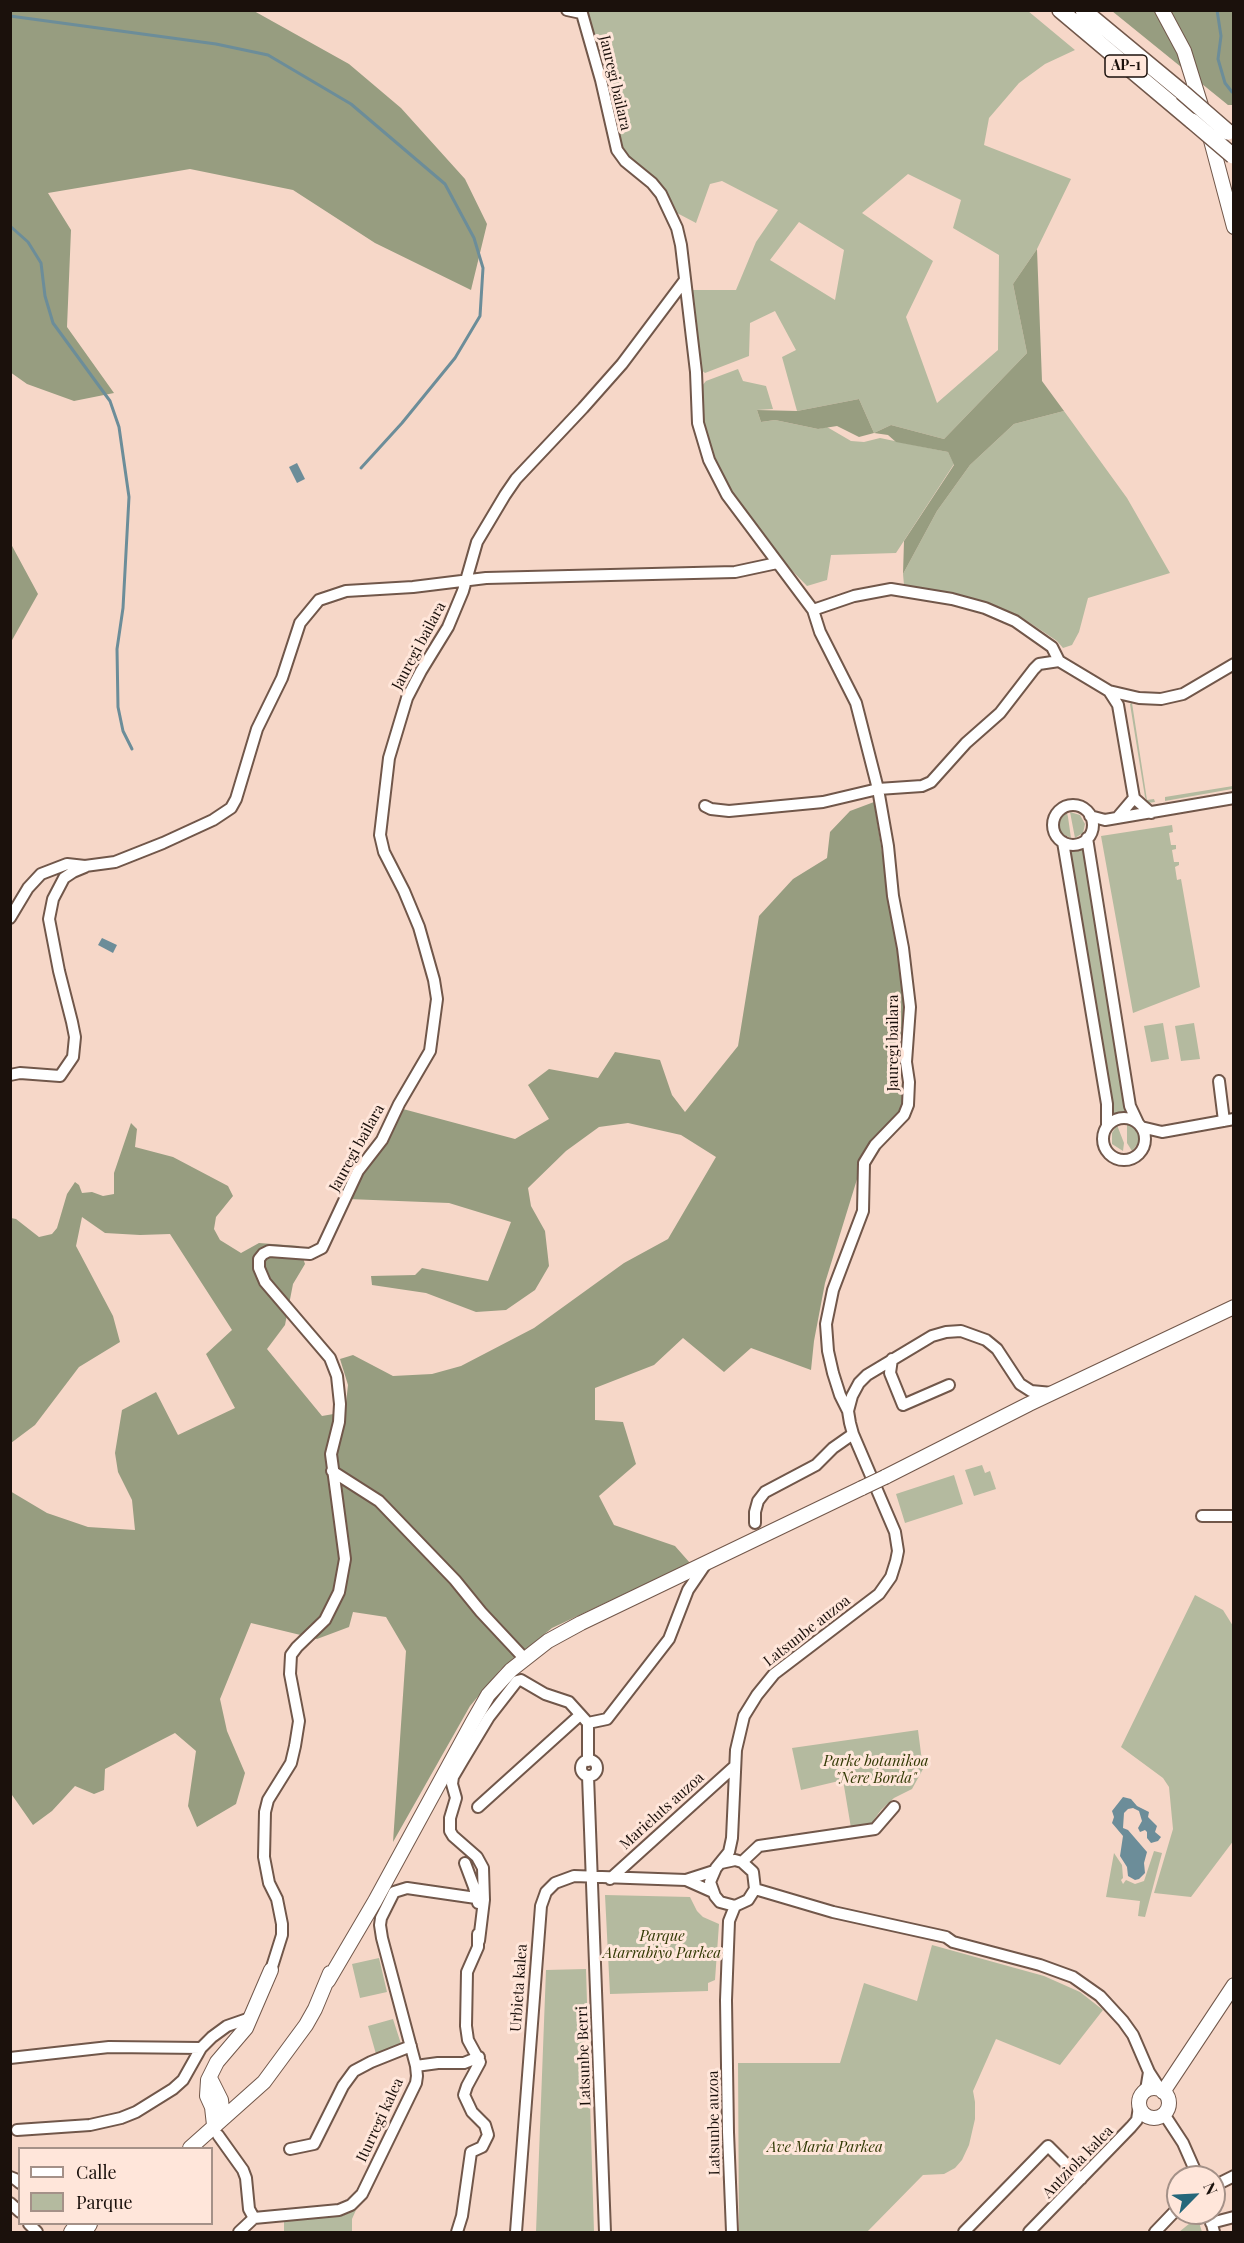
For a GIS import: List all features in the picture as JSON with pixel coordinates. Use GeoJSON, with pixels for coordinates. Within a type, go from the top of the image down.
{"type":"FeatureCollection","features":[{"type":"Feature","properties":{"kind":"highway","name":"AP-1"},"geometry":{"type":"LineString","coordinates":[[1060,10],[1233,156]]}},
{"type":"Feature","properties":{"kind":"highway","name":"AP-1"},"geometry":{"type":"LineString","coordinates":[[1083,10],[1231,135]]}},
{"type":"Feature","properties":{"kind":"main road"},"geometry":{"type":"LineString","coordinates":[[1162,10],[1191,69],[1233,227]]}},
{"type":"Feature","properties":{"kind":"main road"},"geometry":{"type":"LineString","coordinates":[[191,2147],[264,2082],[300,2033],[488,1695],[524,1658],[548,1641],[581,1623],[1233,1307]]}},
{"type":"Feature","properties":{"kind":"main road"},"geometry":{"type":"LineString","coordinates":[[215,2127],[206,2089],[210,2076],[217,2062],[246,2028],[270,1970]]}},
{"type":"Feature","properties":{"kind":"main road"},"geometry":{"type":"LineString","coordinates":[[1156,2090],[1168,2100],[1168,2105],[1164,2114],[1159,2117],[1149,2117],[1139,2107],[1140,2097],[1156,2090],[1231,1990]]}},
{"type":"Feature","properties":{"kind":"main road"},"geometry":{"type":"LineString","coordinates":[[210,2076],[219,2097],[215,2127]]}},
{"type":"Feature","properties":{"kind":"main road"},"geometry":{"type":"LineString","coordinates":[[219,2097],[235,2101],[243,2100]]}},
{"type":"Feature","properties":{"kind":"main road"},"geometry":{"type":"LineString","coordinates":[[180,2147],[215,2127]]}},
{"type":"Feature","properties":{"kind":"street","name":"Jauregi bailara"},"geometry":{"type":"LineString","coordinates":[[567,10],[581,12],[601,80],[617,150],[625,161],[652,183],[668,206],[681,245],[696,372],[698,423],[717,478],[727,495],[813,610],[820,632],[856,703],[878,789],[910,1007],[906,1062],[909,1082],[908,1105],[904,1115],[875,1145],[864,1163],[863,1211],[833,1290],[826,1324],[828,1351],[833,1373],[848,1411]]}},
{"type":"Feature","properties":{"kind":"street","name":"Jauregi bailara"},"geometry":{"type":"LineString","coordinates":[[270,1970],[282,1935],[282,1924],[277,1899],[269,1883],[264,1857],[265,1812],[268,1800],[291,1763],[295,1746],[299,1721],[290,1674],[291,1655],[325,1620],[339,1592],[345,1558],[332,1471],[332,1454],[339,1422],[340,1404],[337,1376],[330,1358],[265,1282],[259,1268],[259,1259],[262,1254],[269,1251],[310,1254],[322,1248],[358,1172],[382,1140],[399,1104],[430,1051],[436,999],[434,980],[419,927],[384,852],[380,835],[389,758],[407,699],[421,670],[448,627],[463,591],[477,542],[516,478],[614,372],[685,280]]}},
{"type":"Feature","properties":{"kind":"street","name":"Jauregi bailara"},"geometry":{"type":"LineString","coordinates":[[10,918],[28,888],[41,874],[67,864],[85,866],[115,862],[193,829],[224,814],[231,808],[236,800],[257,729],[282,678],[300,623],[319,600],[346,591],[508,577],[590,577],[735,572],[777,563]]}},
{"type":"Feature","properties":{"kind":"street"},"geometry":{"type":"LineString","coordinates":[[813,610],[854,596],[891,589],[952,599],[985,608],[1015,621],[1052,647],[1059,661],[1126,699],[1161,699],[1183,694],[1233,664]]}},
{"type":"Feature","properties":{"kind":"street"},"geometry":{"type":"LineString","coordinates":[[705,806],[729,811],[823,802],[878,789],[911,788],[931,782],[966,743],[1000,712],[1039,664],[1059,661]]}},
{"type":"Feature","properties":{"kind":"street"},"geometry":{"type":"LineString","coordinates":[[1126,699],[1134,798],[1150,813]]}},
{"type":"Feature","properties":{"kind":"street"},"geometry":{"type":"LineString","coordinates":[[1117,819],[1134,798]]}},
{"type":"Feature","properties":{"kind":"street"},"geometry":{"type":"LineString","coordinates":[[1156,1132],[1134,1157],[1127,1159],[1114,1157],[1105,1147],[1107,1104],[1063,842],[1055,833],[1053,826],[1057,813],[1070,805],[1084,808],[1090,816],[1103,820],[1233,798]]}},
{"type":"Feature","properties":{"kind":"street"},"geometry":{"type":"LineString","coordinates":[[1090,816],[1090,834],[1130,1106],[1144,1134],[1144,1145]]}},
{"type":"Feature","properties":{"kind":"street"},"geometry":{"type":"LineString","coordinates":[[1063,842],[1076,844],[1090,834],[1103,820]]}},
{"type":"Feature","properties":{"kind":"street"},"geometry":{"type":"LineString","coordinates":[[10,1075],[20,1073],[60,1076],[73,1057],[75,1037],[58,971],[49,920],[53,899],[64,878],[85,866]]}},
{"type":"Feature","properties":{"kind":"street"},"geometry":{"type":"LineString","coordinates":[[1107,1126],[1121,1118],[1129,1118],[1156,1132],[1229,1120],[1219,1081]]}},
{"type":"Feature","properties":{"kind":"street"},"geometry":{"type":"LineString","coordinates":[[848,1411],[852,1396],[867,1375],[932,1336],[946,1332],[961,1331],[986,1340],[997,1349],[1020,1384],[1031,1391],[1052,1393]]}},
{"type":"Feature","properties":{"kind":"street"},"geometry":{"type":"LineString","coordinates":[[892,1359],[890,1373],[903,1405],[949,1385]]}},
{"type":"Feature","properties":{"kind":"street"},"geometry":{"type":"LineString","coordinates":[[867,1375],[883,1376],[893,1382]]}},
{"type":"Feature","properties":{"kind":"street"},"geometry":{"type":"LineString","coordinates":[[1018,1410],[1021,1400],[1020,1384]]}},
{"type":"Feature","properties":{"kind":"street","name":"Latsunbe auzoa"},"geometry":{"type":"LineString","coordinates":[[718,1867],[729,1852],[732,1838],[735,1766],[738,1736],[744,1716],[774,1674],[879,1594],[891,1577],[896,1561],[895,1532],[853,1434],[848,1411]]}},
{"type":"Feature","properties":{"kind":"street"},"geometry":{"type":"LineString","coordinates":[[755,1523],[758,1501],[765,1492],[816,1465],[833,1448],[853,1434]]}},
{"type":"Feature","properties":{"kind":"street"},"geometry":{"type":"LineString","coordinates":[[332,1471],[379,1501],[455,1580],[524,1658]]}},
{"type":"Feature","properties":{"kind":"street"},"geometry":{"type":"LineString","coordinates":[[1202,1516],[1233,1516]]}},
{"type":"Feature","properties":{"kind":"street"},"geometry":{"type":"LineString","coordinates":[[478,1807],[584,1719],[607,1719],[669,1639],[688,1590],[706,1563]]}},
{"type":"Feature","properties":{"kind":"street"},"geometry":{"type":"LineString","coordinates":[[457,2232],[462,2216],[471,2152],[486,2143],[488,2135],[485,2124],[472,2112],[464,2095],[480,2062],[479,2056],[468,2040],[466,1989],[467,1972],[479,1941],[485,1877],[477,1857],[450,1831],[450,1818],[456,1798],[452,1784],[453,1777],[489,1717],[517,1681],[521,1680],[545,1694],[569,1702],[584,1719],[588,1761],[584,1763],[581,1770],[588,1776],[592,1878]]}},
{"type":"Feature","properties":{"kind":"street","name":"Marieluts auzoa"},"geometry":{"type":"LineString","coordinates":[[610,1879],[735,1766]]}},
{"type":"Feature","properties":{"kind":"street"},"geometry":{"type":"LineString","coordinates":[[742,1862],[759,1846],[875,1829],[894,1807]]}},
{"type":"Feature","properties":{"kind":"street"},"geometry":{"type":"LineString","coordinates":[[735,1860],[742,1862],[753,1872],[755,1889],[748,1900],[735,1906],[720,1902],[710,1882],[718,1867],[735,1860]]}},
{"type":"Feature","properties":{"kind":"street"},"geometry":{"type":"LineString","coordinates":[[465,1863],[476,1898],[479,1941]]}},
{"type":"Feature","properties":{"kind":"street","name":"Urbieta kalea"},"geometry":{"type":"LineString","coordinates":[[516,2232],[541,1906],[546,1892],[555,1883],[574,1876],[687,1880],[718,1867]]}},
{"type":"Feature","properties":{"kind":"street","name":"Latsunbe Berri"},"geometry":{"type":"LineString","coordinates":[[592,1878],[605,2232]]}},
{"type":"Feature","properties":{"kind":"street","name":"Urbieta kalea"},"geometry":{"type":"LineString","coordinates":[[687,1880],[713,1892]]}},
{"type":"Feature","properties":{"kind":"street","name":"Iturregi kalea"},"geometry":{"type":"LineString","coordinates":[[254,2218],[339,2210],[351,2205],[363,2194],[416,2083],[419,2066],[411,2046],[380,1925],[385,1910],[394,1892],[407,1888],[476,1898]]}},
{"type":"Feature","properties":{"kind":"street"},"geometry":{"type":"LineString","coordinates":[[755,1889],[859,1917],[946,1937],[953,1942],[1040,1965],[1073,1977],[1100,1996],[1124,2021],[1133,2035],[1156,2090]]}},
{"type":"Feature","properties":{"kind":"street","name":"Latsunbe auzoa"},"geometry":{"type":"LineString","coordinates":[[732,2232],[726,2000],[729,1921],[735,1906]]}},
{"type":"Feature","properties":{"kind":"street"},"geometry":{"type":"LineString","coordinates":[[17,2130],[90,2125],[136,2112],[173,2089],[183,2080],[201,2048],[227,2026],[250,2018]]}},
{"type":"Feature","properties":{"kind":"street"},"geometry":{"type":"LineString","coordinates":[[290,2149],[314,2144],[343,2086],[354,2071],[411,2046]]}},
{"type":"Feature","properties":{"kind":"street"},"geometry":{"type":"LineString","coordinates":[[10,2058],[109,2047],[201,2048]]}},
{"type":"Feature","properties":{"kind":"street"},"geometry":{"type":"LineString","coordinates":[[419,2066],[464,2063],[479,2056]]}},
{"type":"Feature","properties":{"kind":"street","name":"Antziola kalea"},"geometry":{"type":"LineString","coordinates":[[1029,2232],[1131,2127],[1137,2120],[1139,2107]]}},
{"type":"Feature","properties":{"kind":"street"},"geometry":{"type":"LineString","coordinates":[[1164,2114],[1183,2143],[1193,2165]]}},
{"type":"Feature","properties":{"kind":"street"},"geometry":{"type":"LineString","coordinates":[[215,2127],[246,2178],[249,2209],[254,2218],[239,2232]]}},
{"type":"Feature","properties":{"kind":"street"},"geometry":{"type":"LineString","coordinates":[[964,2232],[1048,2146],[1081,2179]]}},
{"type":"Feature","properties":{"kind":"street"},"geometry":{"type":"LineString","coordinates":[[1155,2232],[1166,2221]]}},
{"type":"Feature","properties":{"kind":"green space"},"geometry":{"type":"Polygon","coordinates":[[[11,10],[254,11],[349,64],[401,108],[465,179],[487,224],[471,290],[375,243],[293,190],[190,169],[48,193],[71,230],[67,327],[114,393],[74,401],[27,384],[10,372],[11,10]]]}},
{"type":"Feature","properties":{"kind":"green space"},"geometry":{"type":"Polygon","coordinates":[[[586,11],[1028,11],[1075,50],[1045,64],[1019,83],[989,118],[984,145],[1071,179],[1037,249],[1013,284],[1027,353],[944,439],[891,425],[874,433],[859,399],[797,411],[782,357],[796,350],[775,311],[750,323],[749,356],[705,373],[700,369],[690,299],[693,290],[736,290],[756,242],[778,210],[722,181],[710,184],[696,223],[677,213],[663,186],[624,154],[619,141],[608,85],[586,11]],[[908,174],[862,213],[933,261],[906,317],[937,403],[998,350],[999,255],[953,228],[961,200],[908,174]],[[799,222],[770,260],[835,300],[844,250],[799,222]]]}},
{"type":"Feature","properties":{"kind":"green space"},"geometry":{"type":"Polygon","coordinates":[[[1112,11],[1233,11],[1233,105],[1228,105],[1112,11]]]}},
{"type":"Feature","properties":{"kind":"green space"},"geometry":{"type":"Polygon","coordinates":[[[1037,249],[1042,381],[1064,411],[1014,424],[970,465],[937,511],[903,574],[904,541],[954,465],[948,452],[896,442],[888,435],[874,433],[891,425],[944,439],[1027,353],[1013,284],[1037,249]]]}},
{"type":"Feature","properties":{"kind":"green space"},"geometry":{"type":"Polygon","coordinates":[[[738,369],[743,381],[766,386],[773,409],[757,410],[761,422],[775,420],[818,429],[827,427],[851,441],[864,442],[880,438],[948,452],[954,464],[896,553],[831,555],[827,580],[807,586],[773,551],[718,472],[708,445],[701,387],[706,381],[738,369]]]}},
{"type":"Feature","properties":{"kind":"green space"},"geometry":{"type":"Polygon","coordinates":[[[859,399],[874,433],[859,437],[837,426],[818,429],[775,420],[761,422],[757,410],[797,411],[859,399]]]}},
{"type":"Feature","properties":{"kind":"green space"},"geometry":{"type":"Polygon","coordinates":[[[1064,411],[1127,498],[1170,573],[1088,598],[1079,632],[1072,645],[1063,648],[1057,641],[1024,619],[965,597],[904,585],[903,574],[937,511],[970,465],[1014,424],[1064,411]]]}},
{"type":"Feature","properties":{"kind":"green space"},"geometry":{"type":"Polygon","coordinates":[[[11,544],[38,594],[10,642],[11,544]]]}},
{"type":"Feature","properties":{"kind":"green space"},"geometry":{"type":"Polygon","coordinates":[[[1132,703],[1147,800],[1154,799],[1155,802],[1148,803],[1145,797],[1130,704],[1132,703]]]}},
{"type":"Feature","properties":{"kind":"green space"},"geometry":{"type":"Polygon","coordinates":[[[1233,786],[1232,789],[1165,801],[1165,797],[1233,786]]]}},
{"type":"Feature","properties":{"kind":"green space"},"geometry":{"type":"Polygon","coordinates":[[[874,802],[903,997],[903,1022],[898,1060],[903,1097],[901,1113],[862,1163],[825,1283],[811,1370],[751,1348],[724,1372],[683,1338],[654,1365],[595,1388],[595,1420],[623,1422],[636,1464],[599,1496],[614,1525],[675,1546],[690,1563],[552,1628],[501,1669],[470,1706],[393,1842],[406,1651],[386,1617],[353,1612],[349,1627],[317,1639],[251,1623],[220,1699],[227,1731],[245,1773],[236,1804],[197,1827],[188,1806],[196,1751],[175,1733],[105,1769],[104,1790],[94,1794],[75,1786],[52,1811],[33,1825],[12,1795],[11,1785],[10,1491],[47,1513],[88,1527],[135,1530],[132,1500],[118,1472],[115,1453],[122,1410],[156,1392],[178,1435],[235,1408],[206,1354],[232,1330],[170,1234],[105,1233],[82,1217],[76,1246],[113,1316],[120,1342],[79,1367],[35,1425],[11,1443],[11,1218],[16,1219],[39,1237],[52,1234],[57,1228],[67,1194],[75,1182],[82,1193],[92,1192],[103,1196],[114,1194],[114,1173],[131,1123],[137,1129],[135,1147],[173,1157],[228,1186],[233,1196],[216,1217],[214,1229],[220,1240],[241,1253],[259,1243],[299,1246],[305,1264],[293,1284],[285,1325],[267,1349],[322,1416],[345,1412],[348,1385],[340,1359],[353,1355],[393,1376],[432,1374],[461,1366],[534,1328],[624,1263],[668,1239],[716,1157],[681,1135],[628,1123],[599,1127],[566,1151],[528,1188],[531,1206],[545,1231],[549,1266],[535,1290],[506,1310],[476,1312],[426,1293],[372,1285],[371,1276],[415,1275],[422,1268],[488,1281],[511,1222],[449,1203],[348,1199],[356,1180],[384,1147],[403,1109],[515,1139],[549,1119],[528,1085],[549,1069],[598,1078],[615,1052],[660,1060],[672,1095],[685,1112],[738,1046],[759,916],[793,879],[827,858],[830,832],[850,811],[874,802]]]}},
{"type":"Feature","properties":{"kind":"green space"},"geometry":{"type":"Polygon","coordinates":[[[1070,812],[1080,815],[1085,824],[1083,833],[1075,838],[1070,812]]]}},
{"type":"Feature","properties":{"kind":"green space"},"geometry":{"type":"Polygon","coordinates":[[[1067,813],[1071,838],[1062,834],[1058,827],[1060,817],[1067,813]]]}},
{"type":"Feature","properties":{"kind":"green space"},"geometry":{"type":"Polygon","coordinates":[[[1172,825],[1173,832],[1169,833],[1171,845],[1176,845],[1176,849],[1172,850],[1174,862],[1179,862],[1179,865],[1175,867],[1177,880],[1181,879],[1200,987],[1133,1013],[1101,836],[1172,825]]]}},
{"type":"Feature","properties":{"kind":"green space"},"geometry":{"type":"Polygon","coordinates":[[[1084,848],[1128,1113],[1118,1113],[1112,1116],[1067,851],[1084,848]]]}},
{"type":"Feature","properties":{"kind":"green space"},"geometry":{"type":"Polygon","coordinates":[[[1163,1023],[1169,1059],[1151,1062],[1144,1026],[1163,1023]]]}},
{"type":"Feature","properties":{"kind":"green space"},"geometry":{"type":"Polygon","coordinates":[[[1194,1023],[1200,1059],[1181,1061],[1175,1026],[1194,1023]]]}},
{"type":"Feature","properties":{"kind":"green space"},"geometry":{"type":"Polygon","coordinates":[[[1127,1123],[1135,1127],[1140,1136],[1140,1141],[1132,1151],[1127,1143],[1127,1123]]]}},
{"type":"Feature","properties":{"kind":"green space"},"geometry":{"type":"Polygon","coordinates":[[[1117,1125],[1124,1143],[1123,1151],[1112,1144],[1112,1133],[1117,1125]]]}},
{"type":"Feature","properties":{"kind":"green space"},"geometry":{"type":"Polygon","coordinates":[[[982,1465],[985,1473],[990,1471],[996,1489],[974,1496],[965,1470],[982,1465]]]}},
{"type":"Feature","properties":{"kind":"green space"},"geometry":{"type":"Polygon","coordinates":[[[954,1475],[963,1504],[905,1523],[896,1494],[954,1475]]]}},
{"type":"Feature","properties":{"kind":"green space"},"geometry":{"type":"Polygon","coordinates":[[[1195,1595],[1223,1610],[1233,1626],[1234,1840],[1191,1897],[1154,1893],[1173,1829],[1169,1787],[1163,1778],[1121,1747],[1195,1595]]]}},
{"type":"Feature","properties":{"kind":"green space","name":"Parke botanikoa \"Nere Borda\""},"geometry":{"type":"Polygon","coordinates":[[[918,1730],[923,1769],[912,1789],[894,1798],[881,1810],[873,1821],[872,1828],[864,1830],[861,1825],[851,1828],[843,1780],[801,1790],[792,1748],[918,1730]]]}},
{"type":"Feature","properties":{"kind":"green space"},"geometry":{"type":"Polygon","coordinates":[[[1154,1851],[1162,1853],[1145,1917],[1138,1916],[1140,1901],[1106,1897],[1114,1853],[1122,1865],[1123,1884],[1126,1880],[1135,1884],[1144,1881],[1154,1851]]]}},
{"type":"Feature","properties":{"kind":"green space","name":"Parque Atarrabiyo Parkea"},"geometry":{"type":"Polygon","coordinates":[[[605,1895],[690,1897],[703,1917],[719,1924],[715,1980],[708,1983],[708,1991],[610,1994],[605,1895]]]}},
{"type":"Feature","properties":{"kind":"green space","name":"Ave Maria Parkea"},"geometry":{"type":"Polygon","coordinates":[[[932,1945],[1044,1976],[1080,1992],[1103,2010],[1060,2065],[996,2039],[973,2091],[975,2119],[969,2145],[962,2160],[955,2168],[944,2174],[923,2175],[867,2232],[739,2232],[738,2063],[840,2063],[864,1983],[917,2001],[932,1945]]]}},
{"type":"Feature","properties":{"kind":"green space"},"geometry":{"type":"Polygon","coordinates":[[[379,1958],[387,1992],[360,1998],[352,1964],[379,1958]]]}},
{"type":"Feature","properties":{"kind":"green space"},"geometry":{"type":"Polygon","coordinates":[[[586,1969],[594,2232],[536,2232],[546,1970],[586,1969]]]}},
{"type":"Feature","properties":{"kind":"green space"},"geometry":{"type":"Polygon","coordinates":[[[393,2019],[402,2047],[376,2054],[368,2026],[393,2019]]]}},
{"type":"Feature","properties":{"kind":"green space"},"geometry":{"type":"Polygon","coordinates":[[[356,2210],[352,2219],[352,2232],[284,2232],[284,2220],[342,2216],[356,2210]]]}},
{"type":"Feature","properties":{"kind":"green space"},"geometry":{"type":"Polygon","coordinates":[[[1188,2225],[1200,2225],[1202,2232],[1179,2232],[1188,2225]]]}},
{"type":"Feature","properties":{"kind":"water"},"geometry":{"type":"Polygon","coordinates":[[[297,463],[305,479],[297,483],[289,467],[297,463]]]}},
{"type":"Feature","properties":{"kind":"water"},"geometry":{"type":"Polygon","coordinates":[[[102,938],[117,945],[113,953],[98,945],[102,938]]]}},
{"type":"Feature","properties":{"kind":"water"},"geometry":{"type":"Polygon","coordinates":[[[1123,1797],[1131,1799],[1137,1806],[1149,1812],[1148,1817],[1157,1826],[1155,1832],[1161,1837],[1158,1841],[1151,1843],[1147,1838],[1147,1832],[1145,1830],[1140,1832],[1138,1828],[1142,1821],[1139,1811],[1133,1808],[1124,1813],[1123,1828],[1128,1830],[1147,1852],[1144,1863],[1145,1873],[1135,1880],[1128,1876],[1127,1867],[1120,1856],[1123,1836],[1112,1823],[1114,1817],[1112,1811],[1123,1797]]]}},
{"type":"Feature","properties":{"kind":"waterway"},"geometry":{"type":"LineString","coordinates":[[1217,10],[1221,36],[1218,59],[1225,83],[1232,92]]}},
{"type":"Feature","properties":{"kind":"waterway"},"geometry":{"type":"LineString","coordinates":[[10,16],[216,44],[268,55],[351,104],[445,184],[474,238],[483,268],[480,316],[455,358],[402,423],[361,468]]}},
{"type":"Feature","properties":{"kind":"waterway"},"geometry":{"type":"LineString","coordinates":[[10,226],[28,242],[41,263],[45,296],[53,323],[110,401],[119,427],[129,497],[123,608],[117,649],[118,707],[123,731],[132,749]]}}]}
